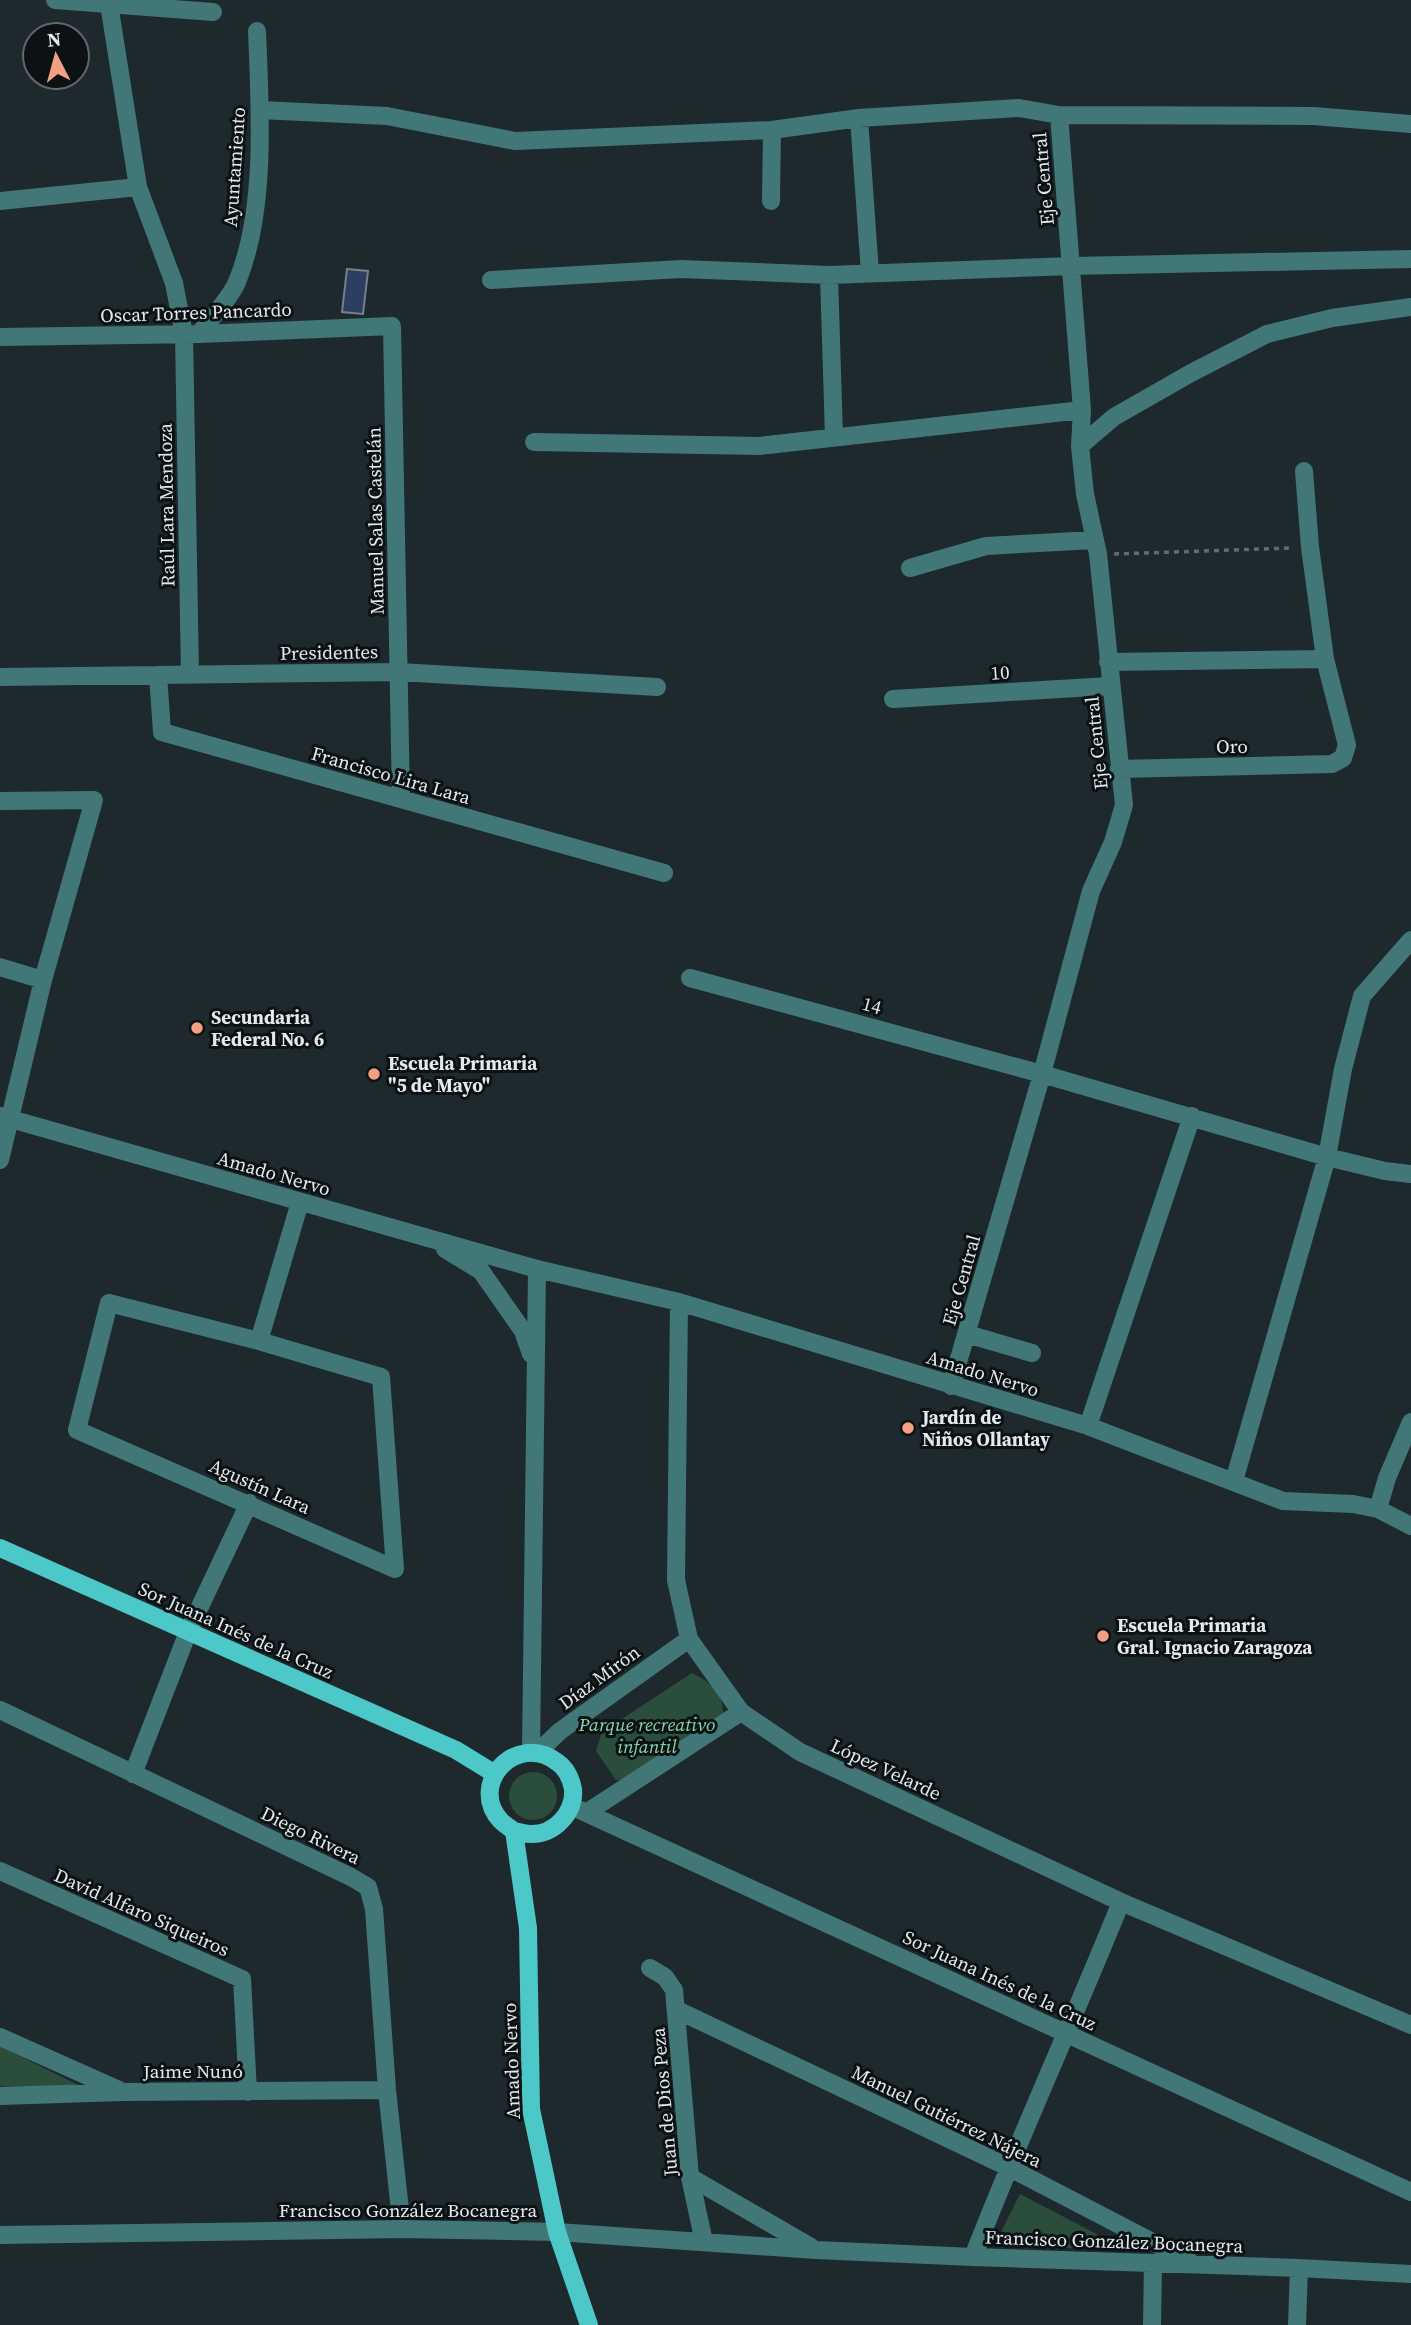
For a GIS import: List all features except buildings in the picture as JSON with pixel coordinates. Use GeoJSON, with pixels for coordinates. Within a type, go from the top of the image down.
{"type":"FeatureCollection","features":[{"type":"Feature","properties":{"kind":"main road","name":"Sor Juana Inés de la Cruz"},"geometry":{"type":"LineString","coordinates":[[0,1548],[456,1750],[495,1773]]}},
{"type":"Feature","properties":{"kind":"main road"},"geometry":{"type":"LineString","coordinates":[[534,1752],[549,1755],[563,1766],[572,1782],[578,1810],[548,1831],[531,1835],[514,1831],[500,1821],[492,1807],[490,1790],[495,1773],[504,1762],[516,1755],[534,1752]]}},
{"type":"Feature","properties":{"kind":"main road","name":"Amado Nervo"},"geometry":{"type":"LineString","coordinates":[[514,1831],[528,1928],[531,2109],[556,2232],[589,2325]]}},
{"type":"Feature","properties":{"kind":"street"},"geometry":{"type":"LineString","coordinates":[[55,0],[213,12]]}},
{"type":"Feature","properties":{"kind":"street","name":"Raúl Lara Mendoza"},"geometry":{"type":"LineString","coordinates":[[109,4],[138,187],[191,334],[190,675]]}},
{"type":"Feature","properties":{"kind":"street","name":"Ayuntamiento"},"geometry":{"type":"LineString","coordinates":[[191,334],[236,284],[255,220],[260,110],[257,31]]}},
{"type":"Feature","properties":{"kind":"street"},"geometry":{"type":"LineString","coordinates":[[260,110],[387,116],[515,141],[772,130],[859,118],[1019,108],[1059,115],[1314,116],[1411,124]]}},
{"type":"Feature","properties":{"kind":"street","name":"Eje Central"},"geometry":{"type":"LineString","coordinates":[[951,1386],[1042,1074],[1091,891],[1113,842],[1124,805],[1096,547],[1085,494],[1080,446],[1082,410],[1059,115]]}},
{"type":"Feature","properties":{"kind":"street"},"geometry":{"type":"LineString","coordinates":[[859,118],[870,273]]}},
{"type":"Feature","properties":{"kind":"street"},"geometry":{"type":"LineString","coordinates":[[771,201],[772,130]]}},
{"type":"Feature","properties":{"kind":"street"},"geometry":{"type":"LineString","coordinates":[[0,201],[138,187]]}},
{"type":"Feature","properties":{"kind":"street"},"geometry":{"type":"LineString","coordinates":[[491,280],[681,269],[829,275],[1072,266],[1411,259]]}},
{"type":"Feature","properties":{"kind":"street"},"geometry":{"type":"LineString","coordinates":[[829,275],[834,438]]}},
{"type":"Feature","properties":{"kind":"street"},"geometry":{"type":"LineString","coordinates":[[1080,446],[1114,417],[1267,334],[1332,318],[1411,307]]}},
{"type":"Feature","properties":{"kind":"street","name":"Oscar Torres Pancardo"},"geometry":{"type":"LineString","coordinates":[[0,337],[191,334],[392,326]]}},
{"type":"Feature","properties":{"kind":"street","name":"Manuel Salas Castelán"},"geometry":{"type":"LineString","coordinates":[[392,326],[401,799]]}},
{"type":"Feature","properties":{"kind":"street"},"geometry":{"type":"LineString","coordinates":[[534,442],[759,446],[1082,410]]}},
{"type":"Feature","properties":{"kind":"street"},"geometry":{"type":"LineString","coordinates":[[1108,662],[1325,659],[1310,547],[1304,471]]}},
{"type":"Feature","properties":{"kind":"street"},"geometry":{"type":"LineString","coordinates":[[911,568],[986,547],[1096,547]]}},
{"type":"Feature","properties":{"kind":"street","name":"Oro"},"geometry":{"type":"LineString","coordinates":[[1119,769],[1332,764],[1343,758],[1347,745],[1325,659]]}},
{"type":"Feature","properties":{"kind":"street","name":"Presidentes"},"geometry":{"type":"LineString","coordinates":[[0,677],[399,673],[657,687]]}},
{"type":"Feature","properties":{"kind":"street","name":"Francisco Lira Lara"},"geometry":{"type":"LineString","coordinates":[[158,675],[162,732],[664,873]]}},
{"type":"Feature","properties":{"kind":"street","name":"10"},"geometry":{"type":"LineString","coordinates":[[893,699],[1110,686]]}},
{"type":"Feature","properties":{"kind":"street"},"geometry":{"type":"LineString","coordinates":[[0,801],[94,800],[6,1118],[0,1160]]}},
{"type":"Feature","properties":{"kind":"street"},"geometry":{"type":"LineString","coordinates":[[1234,1481],[1327,1157],[1343,1069],[1362,996],[1411,940]]}},
{"type":"Feature","properties":{"kind":"street"},"geometry":{"type":"LineString","coordinates":[[0,967],[43,980]]}},
{"type":"Feature","properties":{"kind":"street","name":"14"},"geometry":{"type":"LineString","coordinates":[[690,978],[1192,1116],[1327,1157],[1385,1171],[1411,1174]]}},
{"type":"Feature","properties":{"kind":"street"},"geometry":{"type":"LineString","coordinates":[[1087,1426],[1192,1116]]}},
{"type":"Feature","properties":{"kind":"street","name":"Amado Nervo"},"geometry":{"type":"LineString","coordinates":[[6,1118],[537,1269],[679,1302],[1087,1426],[1283,1501],[1353,1504],[1378,1509],[1411,1526]]}},
{"type":"Feature","properties":{"kind":"street"},"geometry":{"type":"LineString","coordinates":[[259,1341],[300,1202]]}},
{"type":"Feature","properties":{"kind":"street"},"geometry":{"type":"LineString","coordinates":[[428,1237],[481,1271],[523,1331],[536,1368]]}},
{"type":"Feature","properties":{"kind":"street"},"geometry":{"type":"LineString","coordinates":[[534,1752],[537,1269]]}},
{"type":"Feature","properties":{"kind":"street","name":"López Velarde"},"geometry":{"type":"LineString","coordinates":[[679,1302],[676,1580],[689,1639],[741,1712],[800,1752],[1121,1902],[1411,2025]]}},
{"type":"Feature","properties":{"kind":"street","name":"Agustín Lara"},"geometry":{"type":"LineString","coordinates":[[109,1303],[259,1341],[381,1377],[395,1569],[249,1503],[77,1430],[109,1303]]}},
{"type":"Feature","properties":{"kind":"street"},"geometry":{"type":"LineString","coordinates":[[967,1334],[1032,1353]]}},
{"type":"Feature","properties":{"kind":"street"},"geometry":{"type":"LineString","coordinates":[[1378,1509],[1387,1478],[1411,1422]]}},
{"type":"Feature","properties":{"kind":"street"},"geometry":{"type":"LineString","coordinates":[[133,1774],[188,1632],[249,1503]]}},
{"type":"Feature","properties":{"kind":"street","name":"Díaz Mirón"},"geometry":{"type":"LineString","coordinates":[[534,1752],[689,1639]]}},
{"type":"Feature","properties":{"kind":"street","name":"Diego Rivera"},"geometry":{"type":"LineString","coordinates":[[0,1710],[368,1887],[374,1909],[387,2091],[402,2229]]}},
{"type":"Feature","properties":{"kind":"street"},"geometry":{"type":"LineString","coordinates":[[578,1810],[741,1712]]}},
{"type":"Feature","properties":{"kind":"street","name":"Sor Juana Inés de la Cruz"},"geometry":{"type":"LineString","coordinates":[[578,1810],[1411,2192]]}},
{"type":"Feature","properties":{"kind":"street","name":"David Alfaro Siqueiros"},"geometry":{"type":"LineString","coordinates":[[0,1871],[242,1979],[248,2092]]}},
{"type":"Feature","properties":{"kind":"street"},"geometry":{"type":"LineString","coordinates":[[973,2258],[1008,2167],[1067,2035],[1121,1902]]}},
{"type":"Feature","properties":{"kind":"street","name":"Juan de Dios Peza"},"geometry":{"type":"LineString","coordinates":[[650,1968],[665,1977],[674,1990],[690,2177],[704,2242]]}},
{"type":"Feature","properties":{"kind":"street","name":"Manuel Gutiérrez Nájera"},"geometry":{"type":"LineString","coordinates":[[677,2010],[1008,2167],[1196,2264]]}},
{"type":"Feature","properties":{"kind":"street"},"geometry":{"type":"LineString","coordinates":[[0,2037],[122,2092]]}},
{"type":"Feature","properties":{"kind":"street","name":"Jaime Nunó"},"geometry":{"type":"LineString","coordinates":[[0,2096],[122,2092],[387,2091]]}},
{"type":"Feature","properties":{"kind":"street","name":"Francisco González Bocanegra"},"geometry":{"type":"LineString","coordinates":[[690,2177],[816,2250]]}},
{"type":"Feature","properties":{"kind":"street","name":"Francisco González Bocanegra"},"geometry":{"type":"LineString","coordinates":[[0,2235],[402,2229],[556,2232],[973,2258],[1196,2264],[1411,2274]]}},
{"type":"Feature","properties":{"kind":"street"},"geometry":{"type":"LineString","coordinates":[[1152,2325],[1153,2263]]}},
{"type":"Feature","properties":{"kind":"street"},"geometry":{"type":"LineString","coordinates":[[1297,2325],[1299,2268]]}},
{"type":"Feature","properties":{"kind":"path"},"geometry":{"type":"LineString","coordinates":[[1096,547],[1310,547]]}},
{"type":"Feature","properties":{"kind":"green space","name":"Parque recreativo infantil"},"geometry":{"type":"Polygon","coordinates":[[[692,1673],[716,1690],[722,1702],[723,1717],[630,1779],[616,1780],[596,1751],[602,1732],[692,1673]]]}},
{"type":"Feature","properties":{"kind":"green space"},"geometry":{"type":"Polygon","coordinates":[[[533,1772],[550,1779],[557,1796],[550,1813],[533,1820],[516,1813],[509,1796],[516,1779],[533,1772]]]}},
{"type":"Feature","properties":{"kind":"green space"},"geometry":{"type":"Polygon","coordinates":[[[0,2046],[84,2088],[0,2086],[0,2046]]]}},
{"type":"Feature","properties":{"kind":"green space"},"geometry":{"type":"Polygon","coordinates":[[[1020,2194],[1129,2251],[995,2244],[1020,2194]]]}},
{"type":"Feature","properties":{"kind":"place","name":"Secundaria Federal No. 6"},"geometry":{"type":"Point","coordinates":[197,1028]}},
{"type":"Feature","properties":{"kind":"place","name":"Escuela Primaria \"5 de Mayo\""},"geometry":{"type":"Point","coordinates":[374,1074]}},
{"type":"Feature","properties":{"kind":"place","name":"Jardín de Niños Ollantay"},"geometry":{"type":"Point","coordinates":[908,1428]}},
{"type":"Feature","properties":{"kind":"place","name":"Escuela Primaria Gral. Ignacio Zaragoza"},"geometry":{"type":"Point","coordinates":[1103,1636]}}]}
